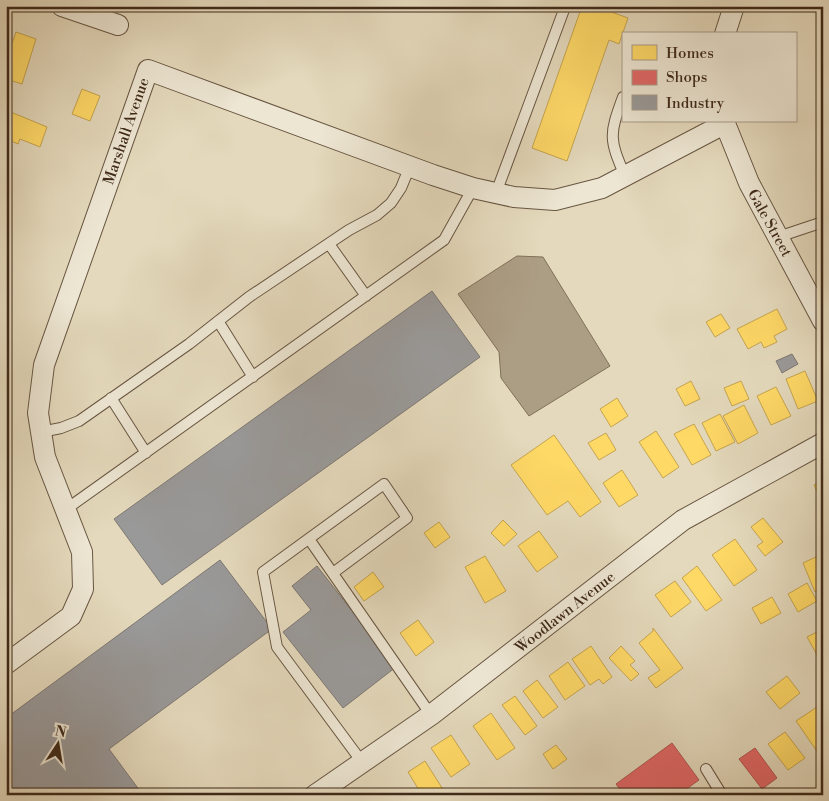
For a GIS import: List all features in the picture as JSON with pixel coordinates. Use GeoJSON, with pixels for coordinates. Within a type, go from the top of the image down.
{"type":"FeatureCollection","features":[{"type":"Feature","properties":{"kind":"street"},"geometry":{"type":"LineString","coordinates":[[62,6],[118,25]]}},
{"type":"Feature","properties":{"kind":"street"},"geometry":{"type":"LineString","coordinates":[[726,32],[734,6]]}},
{"type":"Feature","properties":{"kind":"street","name":"Marshall Avenue"},"geometry":{"type":"LineString","coordinates":[[6,664],[71,616],[84,589],[82,552],[45,457],[38,413],[44,366],[148,70],[473,188],[514,197],[555,200],[602,188],[724,123]]}},
{"type":"Feature","properties":{"kind":"street","name":"Gale Street"},"geometry":{"type":"LineString","coordinates":[[724,123],[749,184],[823,321]]}},
{"type":"Feature","properties":{"kind":"street","name":"Woodlawn Avenue"},"geometry":{"type":"LineString","coordinates":[[315,795],[431,715],[683,520],[823,442]]}},
{"type":"Feature","properties":{"kind":"lane"},"geometry":{"type":"LineString","coordinates":[[496,193],[565,7]]}},
{"type":"Feature","properties":{"kind":"lane"},"geometry":{"type":"LineString","coordinates":[[622,100],[611,133],[612,145],[625,176]]}},
{"type":"Feature","properties":{"kind":"lane"},"geometry":{"type":"LineString","coordinates":[[41,432],[61,428],[79,421],[250,297],[376,215],[391,203],[401,188],[410,166]]}},
{"type":"Feature","properties":{"kind":"lane"},"geometry":{"type":"LineString","coordinates":[[65,510],[444,240],[473,188]]}},
{"type":"Feature","properties":{"kind":"lane"},"geometry":{"type":"LineString","coordinates":[[778,237],[823,222]]}},
{"type":"Feature","properties":{"kind":"lane"},"geometry":{"type":"LineString","coordinates":[[329,244],[366,296]]}},
{"type":"Feature","properties":{"kind":"lane"},"geometry":{"type":"LineString","coordinates":[[218,321],[253,377]]}},
{"type":"Feature","properties":{"kind":"lane"},"geometry":{"type":"LineString","coordinates":[[111,398],[146,452]]}},
{"type":"Feature","properties":{"kind":"lane"},"geometry":{"type":"LineString","coordinates":[[333,572],[407,518],[384,484],[263,572],[277,647],[362,762]]}},
{"type":"Feature","properties":{"kind":"lane"},"geometry":{"type":"LineString","coordinates":[[309,539],[431,715]]}},
{"type":"Feature","properties":{"kind":"lane"},"geometry":{"type":"LineString","coordinates":[[706,769],[722,795]]}},
{"type":"Feature","properties":{"kind":"shaded area"},"geometry":{"type":"Polygon","coordinates":[[[517,256],[543,257],[610,366],[529,416],[501,378],[499,352],[458,294],[517,256]]]}},
{"type":"Feature","properties":{"kind":"building: Homes"},"geometry":{"type":"Polygon","coordinates":[[[582,6],[595,6],[628,18],[619,44],[609,40],[567,161],[532,148],[582,6]]]}},
{"type":"Feature","properties":{"kind":"building: Homes"},"geometry":{"type":"Polygon","coordinates":[[[16,32],[36,39],[22,84],[6,79],[6,42],[12,44],[16,32]]]}},
{"type":"Feature","properties":{"kind":"building: Homes"},"geometry":{"type":"Polygon","coordinates":[[[82,89],[100,96],[90,121],[72,114],[82,89]]]}},
{"type":"Feature","properties":{"kind":"building: Homes"},"geometry":{"type":"Polygon","coordinates":[[[6,110],[47,127],[40,147],[20,139],[18,144],[11,141],[10,145],[6,144],[6,110]]]}},
{"type":"Feature","properties":{"kind":"building: Homes"},"geometry":{"type":"Polygon","coordinates":[[[777,309],[787,329],[774,336],[777,342],[764,348],[761,342],[748,349],[737,329],[777,309]]]}},
{"type":"Feature","properties":{"kind":"building: Homes"},"geometry":{"type":"Polygon","coordinates":[[[721,314],[730,328],[715,337],[706,322],[721,314]]]}},
{"type":"Feature","properties":{"kind":"building: Homes"},"geometry":{"type":"Polygon","coordinates":[[[805,371],[818,401],[798,409],[786,379],[805,371]]]}},
{"type":"Feature","properties":{"kind":"building: Homes"},"geometry":{"type":"Polygon","coordinates":[[[691,381],[700,399],[685,406],[676,389],[691,381]]]}},
{"type":"Feature","properties":{"kind":"building: Homes"},"geometry":{"type":"Polygon","coordinates":[[[741,381],[749,399],[732,406],[724,388],[741,381]]]}},
{"type":"Feature","properties":{"kind":"building: Homes"},"geometry":{"type":"Polygon","coordinates":[[[776,387],[791,416],[771,425],[757,396],[776,387]]]}},
{"type":"Feature","properties":{"kind":"building: Homes"},"geometry":{"type":"Polygon","coordinates":[[[617,398],[628,416],[611,427],[600,409],[617,398]]]}},
{"type":"Feature","properties":{"kind":"building: Homes"},"geometry":{"type":"Polygon","coordinates":[[[744,405],[758,433],[738,444],[723,416],[744,405]]]}},
{"type":"Feature","properties":{"kind":"building: Homes"},"geometry":{"type":"Polygon","coordinates":[[[720,414],[735,442],[716,451],[702,423],[720,414]]]}},
{"type":"Feature","properties":{"kind":"building: Homes"},"geometry":{"type":"Polygon","coordinates":[[[694,424],[711,455],[692,465],[674,434],[694,424]]]}},
{"type":"Feature","properties":{"kind":"building: Homes"},"geometry":{"type":"Polygon","coordinates":[[[656,431],[679,467],[663,478],[639,442],[656,431]]]}},
{"type":"Feature","properties":{"kind":"building: Homes"},"geometry":{"type":"Polygon","coordinates":[[[606,433],[616,450],[599,460],[588,443],[606,433]]]}},
{"type":"Feature","properties":{"kind":"building: Homes"},"geometry":{"type":"Polygon","coordinates":[[[554,435],[601,502],[580,517],[568,501],[547,515],[511,465],[554,435]]]}},
{"type":"Feature","properties":{"kind":"building: Homes"},"geometry":{"type":"Polygon","coordinates":[[[622,470],[638,495],[619,507],[603,483],[622,470]]]}},
{"type":"Feature","properties":{"kind":"building: Homes"},"geometry":{"type":"Polygon","coordinates":[[[823,481],[823,504],[814,485],[823,481]]]}},
{"type":"Feature","properties":{"kind":"building: Homes"},"geometry":{"type":"Polygon","coordinates":[[[763,518],[783,542],[765,556],[757,546],[763,542],[751,527],[763,518]]]}},
{"type":"Feature","properties":{"kind":"building: Homes"},"geometry":{"type":"Polygon","coordinates":[[[503,520],[517,534],[504,546],[491,533],[503,520]]]}},
{"type":"Feature","properties":{"kind":"building: Homes"},"geometry":{"type":"Polygon","coordinates":[[[439,522],[450,537],[435,548],[424,533],[439,522]]]}},
{"type":"Feature","properties":{"kind":"building: Homes"},"geometry":{"type":"Polygon","coordinates":[[[539,531],[558,557],[537,572],[518,546],[539,531]]]}},
{"type":"Feature","properties":{"kind":"building: Homes"},"geometry":{"type":"Polygon","coordinates":[[[735,539],[757,570],[734,586],[712,555],[735,539]]]}},
{"type":"Feature","properties":{"kind":"building: Homes"},"geometry":{"type":"Polygon","coordinates":[[[820,555],[823,562],[823,588],[815,592],[803,563],[820,555]]]}},
{"type":"Feature","properties":{"kind":"building: Homes"},"geometry":{"type":"Polygon","coordinates":[[[485,556],[506,591],[485,603],[465,567],[485,556]]]}},
{"type":"Feature","properties":{"kind":"building: Homes"},"geometry":{"type":"Polygon","coordinates":[[[697,566],[722,600],[706,611],[682,578],[697,566]]]}},
{"type":"Feature","properties":{"kind":"building: Homes"},"geometry":{"type":"Polygon","coordinates":[[[373,572],[384,587],[364,601],[354,587],[373,572]]]}},
{"type":"Feature","properties":{"kind":"building: Homes"},"geometry":{"type":"Polygon","coordinates":[[[675,581],[691,602],[671,617],[655,595],[675,581]]]}},
{"type":"Feature","properties":{"kind":"building: Homes"},"geometry":{"type":"Polygon","coordinates":[[[807,583],[817,601],[798,612],[788,594],[807,583]]]}},
{"type":"Feature","properties":{"kind":"building: Homes"},"geometry":{"type":"Polygon","coordinates":[[[772,597],[781,613],[761,624],[752,608],[772,597]]]}},
{"type":"Feature","properties":{"kind":"building: Homes"},"geometry":{"type":"Polygon","coordinates":[[[418,620],[434,642],[416,656],[400,633],[418,620]]]}},
{"type":"Feature","properties":{"kind":"building: Homes"},"geometry":{"type":"Polygon","coordinates":[[[653,628],[683,668],[656,688],[648,678],[660,670],[639,643],[653,631],[653,628]]]}},
{"type":"Feature","properties":{"kind":"building: Homes"},"geometry":{"type":"Polygon","coordinates":[[[823,629],[823,659],[820,660],[807,637],[823,629]]]}},
{"type":"Feature","properties":{"kind":"building: Homes"},"geometry":{"type":"Polygon","coordinates":[[[591,646],[612,677],[603,684],[599,679],[590,685],[572,659],[591,646]]]}},
{"type":"Feature","properties":{"kind":"building: Homes"},"geometry":{"type":"Polygon","coordinates":[[[621,646],[635,661],[630,665],[639,674],[631,681],[609,658],[621,646]]]}},
{"type":"Feature","properties":{"kind":"building: Homes"},"geometry":{"type":"Polygon","coordinates":[[[568,662],[585,686],[565,700],[549,676],[568,662]]]}},
{"type":"Feature","properties":{"kind":"building: Homes"},"geometry":{"type":"Polygon","coordinates":[[[787,676],[800,693],[780,709],[766,692],[787,676]]]}},
{"type":"Feature","properties":{"kind":"building: Homes"},"geometry":{"type":"Polygon","coordinates":[[[537,680],[558,707],[543,718],[523,691],[537,680]]]}},
{"type":"Feature","properties":{"kind":"building: Homes"},"geometry":{"type":"Polygon","coordinates":[[[515,696],[537,726],[525,735],[502,705],[515,696]]]}},
{"type":"Feature","properties":{"kind":"building: Homes"},"geometry":{"type":"Polygon","coordinates":[[[823,703],[823,760],[796,721],[823,703]]]}},
{"type":"Feature","properties":{"kind":"building: Homes"},"geometry":{"type":"Polygon","coordinates":[[[491,713],[515,748],[497,760],[473,726],[491,713]]]}},
{"type":"Feature","properties":{"kind":"building: Homes"},"geometry":{"type":"Polygon","coordinates":[[[785,732],[805,758],[788,770],[768,744],[785,732]]]}},
{"type":"Feature","properties":{"kind":"building: Homes"},"geometry":{"type":"Polygon","coordinates":[[[451,735],[470,764],[451,777],[431,748],[451,735]]]}},
{"type":"Feature","properties":{"kind":"building: Homes"},"geometry":{"type":"Polygon","coordinates":[[[556,745],[567,759],[553,769],[543,754],[556,745]]]}},
{"type":"Feature","properties":{"kind":"building: Homes"},"geometry":{"type":"Polygon","coordinates":[[[425,761],[444,791],[438,795],[422,795],[408,772],[425,761]]]}},
{"type":"Feature","properties":{"kind":"building: Shops"},"geometry":{"type":"Polygon","coordinates":[[[672,743],[699,780],[678,795],[624,795],[616,784],[672,743]]]}},
{"type":"Feature","properties":{"kind":"building: Shops"},"geometry":{"type":"Polygon","coordinates":[[[755,748],[777,778],[762,789],[739,759],[755,748]]]}},
{"type":"Feature","properties":{"kind":"building: Industry"},"geometry":{"type":"Polygon","coordinates":[[[432,291],[480,357],[162,585],[114,519],[432,291]]]}},
{"type":"Feature","properties":{"kind":"building: Industry"},"geometry":{"type":"Polygon","coordinates":[[[792,354],[798,364],[782,373],[776,361],[792,354]]]}},
{"type":"Feature","properties":{"kind":"building: Industry"},"geometry":{"type":"Polygon","coordinates":[[[220,560],[272,629],[109,749],[143,795],[6,795],[6,718],[220,560]]]}},
{"type":"Feature","properties":{"kind":"building: Industry"},"geometry":{"type":"Polygon","coordinates":[[[317,566],[396,667],[343,708],[283,632],[311,610],[292,586],[317,566]]]}}]}
